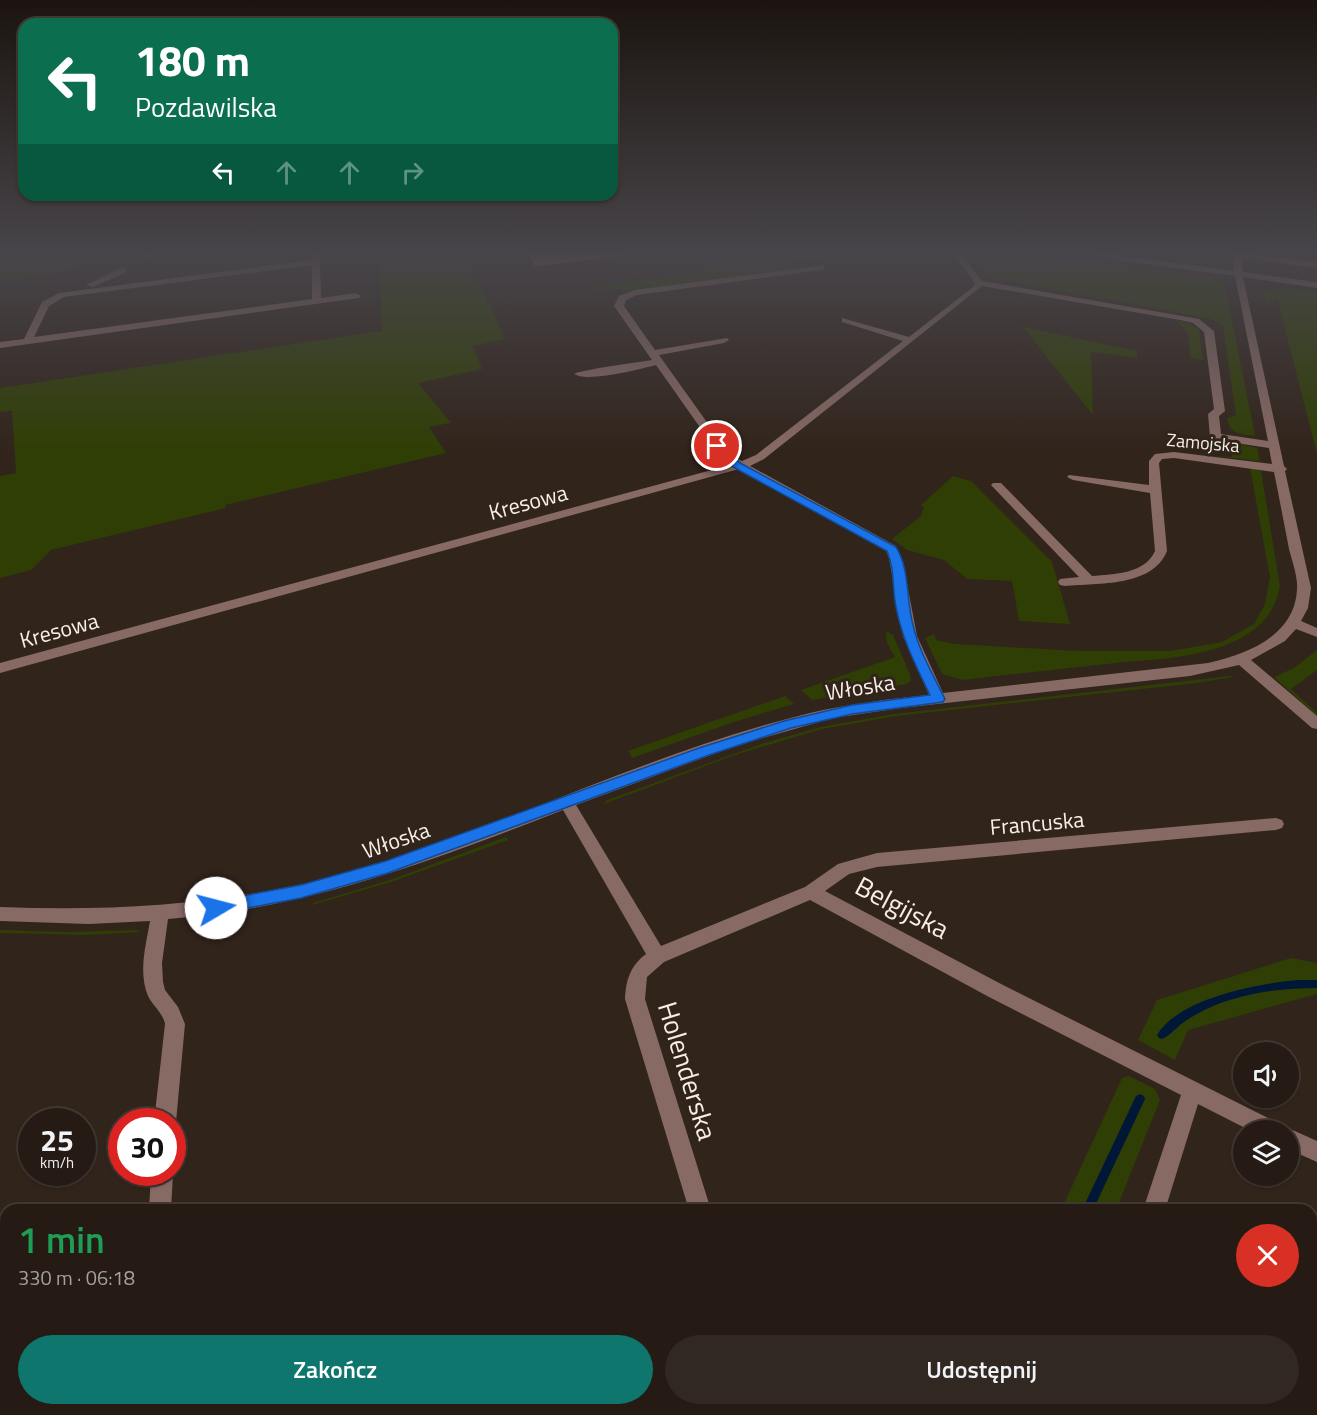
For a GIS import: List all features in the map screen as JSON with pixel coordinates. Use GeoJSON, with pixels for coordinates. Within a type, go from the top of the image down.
{"type":"FeatureCollection","features":[{"type":"Feature","properties":{"kind":"street"},"geometry":{"type":"LineString","coordinates":[[28,341],[37,321]]}},
{"type":"Feature","properties":{"kind":"street"},"geometry":{"type":"LineString","coordinates":[[0,345],[176,321]]}},
{"type":"Feature","properties":{"kind":"street"},"geometry":{"type":"LineString","coordinates":[[630,321],[722,452],[739,466],[892,549],[898,561],[902,605],[907,629],[916,654],[938,699]]}},
{"type":"Feature","properties":{"kind":"street"},"geometry":{"type":"LineString","coordinates":[[848,321],[910,340]]}},
{"type":"Feature","properties":{"kind":"street","name":"Kresowa"},"geometry":{"type":"LineString","coordinates":[[0,668],[739,466],[760,457],[934,321]]}},
{"type":"Feature","properties":{"kind":"street"},"geometry":{"type":"LineString","coordinates":[[1192,321],[1201,324],[1210,334],[1220,411],[1213,414],[1216,437],[1275,445]]}},
{"type":"Feature","properties":{"kind":"street","name":"Włoska"},"geometry":{"type":"LineString","coordinates":[[0,914],[74,918],[160,914],[244,903],[354,878],[789,724],[852,710],[1190,671],[1241,659],[1271,644],[1294,623],[1301,608],[1304,588],[1281,469],[1248,321]]}},
{"type":"Feature","properties":{"kind":"street"},"geometry":{"type":"LineString","coordinates":[[579,374],[599,373],[724,340]]}},
{"type":"Feature","properties":{"kind":"street","name":"Zamojska"},"geometry":{"type":"LineString","coordinates":[[1065,582],[1138,573],[1152,568],[1158,562],[1161,551],[1153,463],[1155,459],[1164,455],[1281,469]]}},
{"type":"Feature","properties":{"kind":"street"},"geometry":{"type":"LineString","coordinates":[[1073,477],[1156,490]]}},
{"type":"Feature","properties":{"kind":"street"},"geometry":{"type":"LineString","coordinates":[[997,485],[1088,579]]}},
{"type":"Feature","properties":{"kind":"street"},"geometry":{"type":"LineString","coordinates":[[1294,623],[1317,633]]}},
{"type":"Feature","properties":{"kind":"street"},"geometry":{"type":"LineString","coordinates":[[1241,659],[1317,724]]}},
{"type":"Feature","properties":{"kind":"street"},"geometry":{"type":"LineString","coordinates":[[566,802],[657,956],[811,892]]}},
{"type":"Feature","properties":{"kind":"street","name":"Francuska"},"geometry":{"type":"LineString","coordinates":[[811,892],[843,869],[877,860],[1276,824]]}},
{"type":"Feature","properties":{"kind":"street","name":"Belgijska"},"geometry":{"type":"LineString","coordinates":[[811,892],[996,991],[1251,1120]]}},
{"type":"Feature","properties":{"kind":"street"},"geometry":{"type":"LineString","coordinates":[[160,914],[153,982],[158,997],[172,1011],[175,1024],[166,1108]]}},
{"type":"Feature","properties":{"kind":"street","name":"Holenderska"},"geometry":{"type":"LineString","coordinates":[[657,956],[641,967],[637,976],[635,999],[698,1204]]}},
{"type":"Feature","properties":{"kind":"street"},"geometry":{"type":"LineString","coordinates":[[1156,1204],[1192,1091]]}},
{"type":"Feature","properties":{"kind":"street"},"geometry":{"type":"LineString","coordinates":[[1299,1143],[1317,1152]]}},
{"type":"Feature","properties":{"kind":"street"},"geometry":{"type":"LineString","coordinates":[[160,1204],[161,1186]]}},
{"type":"Feature","properties":{"kind":"green space"},"geometry":{"type":"Polygon","coordinates":[[[382,321],[497,321],[504,339],[473,346],[482,369],[418,383],[451,423],[429,427],[446,453],[225,505],[226,508],[51,550],[31,570],[0,578],[0,476],[16,473],[12,411],[0,412],[0,388],[382,331],[382,321]]]}},
{"type":"Feature","properties":{"kind":"green space"},"geometry":{"type":"Polygon","coordinates":[[[1177,321],[1191,324],[1199,330],[1203,360],[1190,358],[1188,333],[1177,321]]]}},
{"type":"Feature","properties":{"kind":"green space"},"geometry":{"type":"Polygon","coordinates":[[[1216,321],[1232,321],[1255,435],[1236,432],[1228,423],[1227,418],[1236,415],[1223,327],[1216,321]]]}},
{"type":"Feature","properties":{"kind":"green space"},"geometry":{"type":"Polygon","coordinates":[[[1283,321],[1317,321],[1317,454],[1283,321]]]}},
{"type":"Feature","properties":{"kind":"green space"},"geometry":{"type":"Polygon","coordinates":[[[1023,327],[1137,351],[1137,358],[1091,352],[1093,415],[1023,327]]]}},
{"type":"Feature","properties":{"kind":"green space"},"geometry":{"type":"Polygon","coordinates":[[[1239,444],[1257,448],[1260,461],[1213,456],[1232,457],[1231,447],[1239,444]]]}},
{"type":"Feature","properties":{"kind":"green space"},"geometry":{"type":"Polygon","coordinates":[[[1250,468],[1261,471],[1280,586],[1275,603],[1267,617],[1249,634],[1227,645],[1196,654],[962,680],[942,674],[925,638],[934,634],[936,640],[955,644],[1079,651],[1170,651],[1222,642],[1254,624],[1265,604],[1270,577],[1250,468]]]}},
{"type":"Feature","properties":{"kind":"green space"},"geometry":{"type":"Polygon","coordinates":[[[953,476],[971,481],[1052,562],[1070,624],[1019,621],[1012,581],[967,579],[944,560],[907,550],[892,539],[921,516],[924,507],[921,505],[953,476]]]}},
{"type":"Feature","properties":{"kind":"green space"},"geometry":{"type":"Polygon","coordinates":[[[886,631],[893,635],[910,674],[911,680],[907,684],[812,700],[801,690],[895,657],[887,643],[886,631]]]}},
{"type":"Feature","properties":{"kind":"green space"},"geometry":{"type":"Polygon","coordinates":[[[1317,650],[1317,670],[1291,689],[1317,713],[1317,716],[1274,677],[1294,668],[1317,650]]]}},
{"type":"Feature","properties":{"kind":"green space"},"geometry":{"type":"Polygon","coordinates":[[[1233,677],[1197,683],[896,716],[822,729],[735,755],[604,804],[607,800],[764,743],[821,727],[894,714],[1233,677]]]}},
{"type":"Feature","properties":{"kind":"green space"},"geometry":{"type":"Polygon","coordinates":[[[785,696],[794,704],[734,722],[632,758],[628,751],[785,696]]]}},
{"type":"Feature","properties":{"kind":"green space"},"geometry":{"type":"Polygon","coordinates":[[[506,837],[508,840],[391,882],[312,905],[390,880],[506,837]]]}},
{"type":"Feature","properties":{"kind":"green space"},"geometry":{"type":"Polygon","coordinates":[[[0,930],[70,932],[136,930],[140,932],[88,935],[0,933],[0,930]]]}},
{"type":"Feature","properties":{"kind":"green space"},"geometry":{"type":"Polygon","coordinates":[[[1291,958],[1317,963],[1317,994],[1188,1030],[1175,1060],[1138,1040],[1157,1000],[1291,958]]]}},
{"type":"Feature","properties":{"kind":"green space"},"geometry":{"type":"Polygon","coordinates":[[[1129,1076],[1155,1089],[1160,1100],[1118,1204],[1064,1204],[1122,1078],[1129,1076]]]}},
{"type":"Feature","properties":{"kind":"waterway"},"geometry":{"type":"LineString","coordinates":[[1162,1035],[1175,1022],[1212,1002],[1256,989],[1317,984]]}},
{"type":"Feature","properties":{"kind":"waterway"},"geometry":{"type":"LineString","coordinates":[[1090,1204],[1140,1099]]}},
{"type":"Feature","properties":{"kind":"route"},"geometry":{"type":"LineString","coordinates":[[216,908],[301,892],[354,878],[704,752],[789,724],[828,714],[910,701],[938,699],[916,654],[907,629],[902,605],[898,561],[892,549],[739,466],[727,458],[717,446]]}}]}
